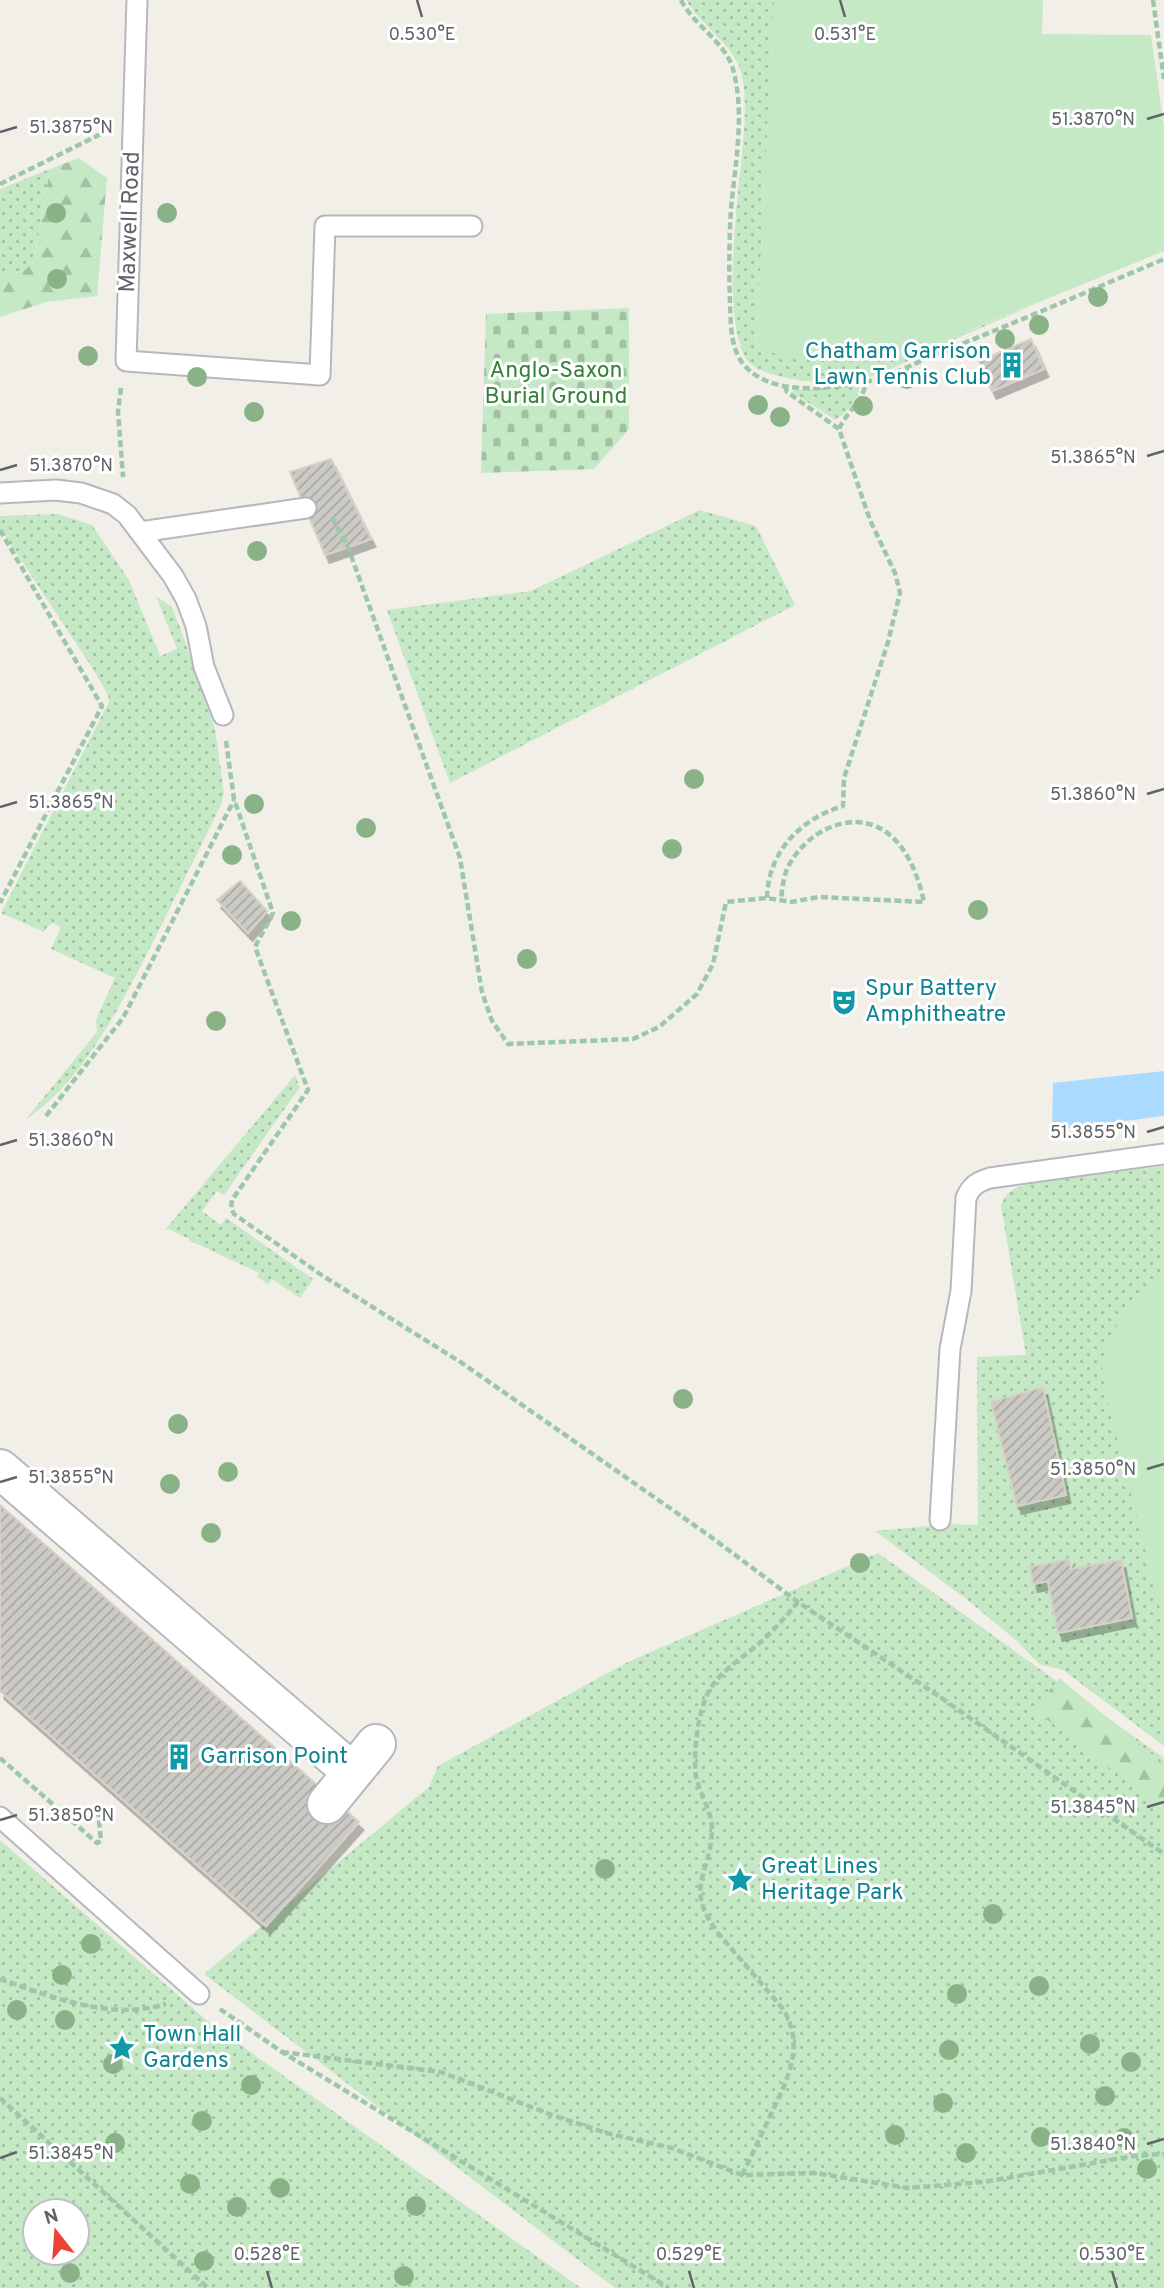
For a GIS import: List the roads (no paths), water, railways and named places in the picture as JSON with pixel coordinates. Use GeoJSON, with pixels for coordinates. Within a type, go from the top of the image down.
{"type":"FeatureCollection","features":[{"type":"Feature","properties":{"kind":"street"},"geometry":{"type":"LineString","coordinates":[[0,1469],[364,1758],[327,1804]]}},
{"type":"Feature","properties":{"kind":"lane","name":"Maxwell Road"},"geometry":{"type":"LineString","coordinates":[[138,0],[126,361],[320,375],[325,226],[472,226]]}},
{"type":"Feature","properties":{"kind":"lane"},"geometry":{"type":"LineString","coordinates":[[0,493],[56,491],[92,495],[118,507],[140,532],[186,599],[196,626],[204,667],[223,715]]}},
{"type":"Feature","properties":{"kind":"lane"},"geometry":{"type":"LineString","coordinates":[[140,532],[306,508]]}},
{"type":"Feature","properties":{"kind":"lane"},"geometry":{"type":"LineString","coordinates":[[940,1520],[950,1349],[961,1291],[966,1198],[970,1190],[975,1184],[990,1178],[1164,1154]]}},
{"type":"Feature","properties":{"kind":"lane"},"geometry":{"type":"LineString","coordinates":[[0,1817],[199,1994]]}},
{"type":"Feature","properties":{"kind":"water"},"geometry":{"type":"Polygon","coordinates":[[[1164,1071],[1164,1116],[1052,1130],[1053,1083],[1164,1071]]]}},
{"type":"Feature","properties":{"kind":"place","name":"Chatham Garrison Lawn Tennis Club"},"geometry":{"type":"Point","coordinates":[1012,365]}},
{"type":"Feature","properties":{"kind":"place","name":"Spur Battery Amphitheatre"},"geometry":{"type":"Point","coordinates":[844,1002]}},
{"type":"Feature","properties":{"kind":"place","name":"Garrison Point"},"geometry":{"type":"Point","coordinates":[179,1757]}},
{"type":"Feature","properties":{"kind":"place","name":"Great Lines Heritage Park"},"geometry":{"type":"Point","coordinates":[740,1880]}},
{"type":"Feature","properties":{"kind":"place","name":"Town Hall Gardens"},"geometry":{"type":"Point","coordinates":[122,2048]}},
{"type":"Feature","properties":{"kind":"park label","name":"Anglo-Saxon Burial Ground"},"geometry":{"type":"Point","coordinates":[556,384]}}]}
